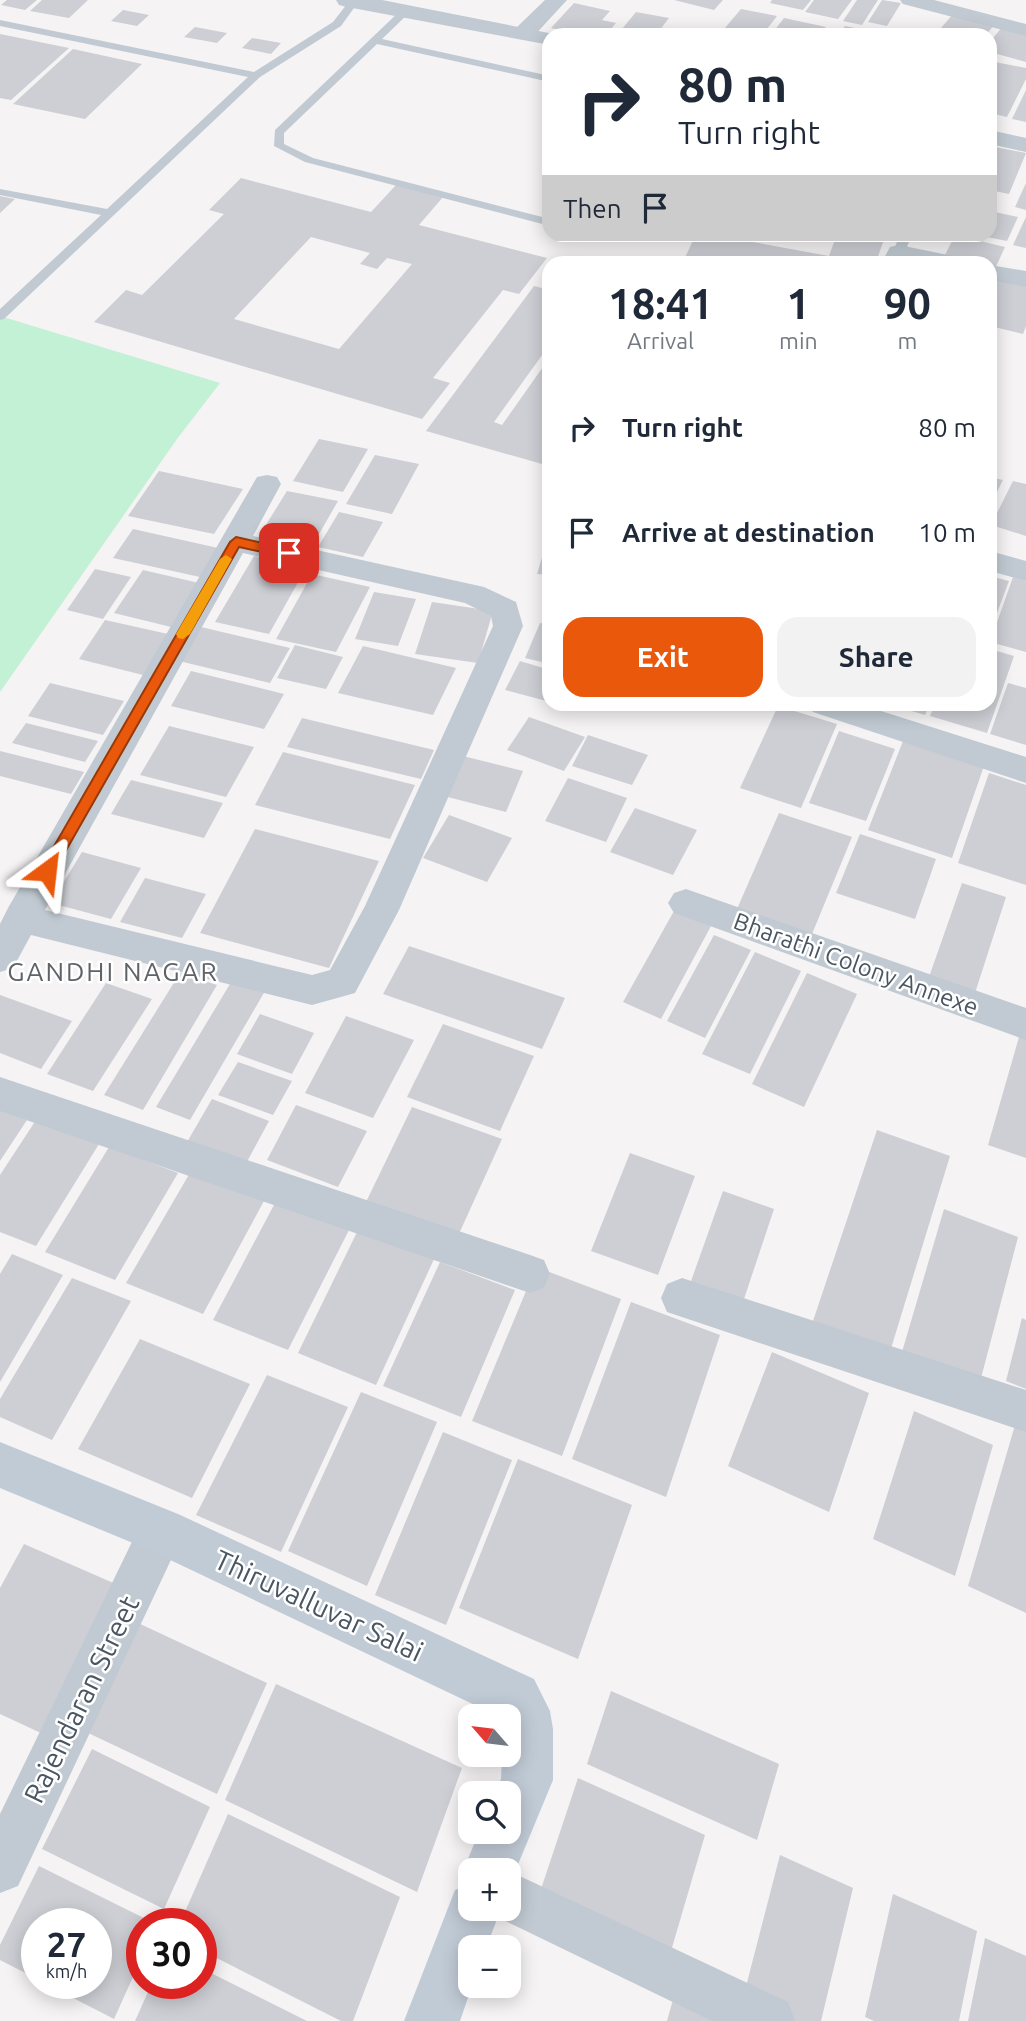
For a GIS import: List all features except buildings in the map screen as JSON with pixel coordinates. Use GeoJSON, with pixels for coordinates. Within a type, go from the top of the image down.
{"type":"FeatureCollection","features":[{"type":"Feature","properties":{"kind":"main road","name":"Thiruvalluvar Salai"},"geometry":{"type":"LineString","coordinates":[[0,1465],[161,1531],[516,1697],[525,1711],[528,1729],[527,1780],[521,1794]]}},
{"type":"Feature","properties":{"kind":"main road"},"geometry":{"type":"LineString","coordinates":[[432,2021],[470,1921]]}},
{"type":"Feature","properties":{"kind":"street"},"geometry":{"type":"LineString","coordinates":[[352,0],[542,36]]}},
{"type":"Feature","properties":{"kind":"street"},"geometry":{"type":"LineString","coordinates":[[524,33],[557,0]]}},
{"type":"Feature","properties":{"kind":"street"},"geometry":{"type":"LineString","coordinates":[[910,0],[1026,30]]}},
{"type":"Feature","properties":{"kind":"street"},"geometry":{"type":"LineString","coordinates":[[997,139],[1026,145]]}},
{"type":"Feature","properties":{"kind":"street"},"geometry":{"type":"LineString","coordinates":[[900,250],[924,256]]}},
{"type":"Feature","properties":{"kind":"street"},"geometry":{"type":"LineString","coordinates":[[997,273],[1026,279]]}},
{"type":"Feature","properties":{"kind":"street"},"geometry":{"type":"LineString","coordinates":[[0,957],[267,484]]}},
{"type":"Feature","properties":{"kind":"street"},"geometry":{"type":"LineString","coordinates":[[20,918],[312,990],[342,982],[381,911],[508,626],[505,610],[473,594],[236,542]]}},
{"type":"Feature","properties":{"kind":"street"},"geometry":{"type":"LineString","coordinates":[[997,563],[1026,571]]}},
{"type":"Feature","properties":{"kind":"street"},"geometry":{"type":"LineString","coordinates":[[846,711],[1026,769]]}},
{"type":"Feature","properties":{"kind":"street","name":"Bharathi Colony Annexe"},"geometry":{"type":"LineString","coordinates":[[686,903],[1026,1024]]}},
{"type":"Feature","properties":{"kind":"street"},"geometry":{"type":"LineString","coordinates":[[0,1094],[530,1274]]}},
{"type":"Feature","properties":{"kind":"street"},"geometry":{"type":"LineString","coordinates":[[682,1298],[1011,1405]]}},
{"type":"Feature","properties":{"kind":"street","name":"Rajendaran Street"},"geometry":{"type":"LineString","coordinates":[[0,1868],[161,1531]]}},
{"type":"Feature","properties":{"kind":"street"},"geometry":{"type":"LineString","coordinates":[[521,1902],[769,2021]]}},
{"type":"Feature","properties":{"kind":"lane"},"geometry":{"type":"LineString","coordinates":[[0,316],[256,75],[337,24],[352,0]]}},
{"type":"Feature","properties":{"kind":"lane"},"geometry":{"type":"LineString","coordinates":[[405,12],[279,132],[279,146],[309,160],[542,221]]}},
{"type":"Feature","properties":{"kind":"lane"},"geometry":{"type":"LineString","coordinates":[[0,23],[256,75]]}},
{"type":"Feature","properties":{"kind":"lane"},"geometry":{"type":"LineString","coordinates":[[375,41],[542,77]]}},
{"type":"Feature","properties":{"kind":"lane"},"geometry":{"type":"LineString","coordinates":[[0,192],[111,213]]}},
{"type":"Feature","properties":{"kind":"green space"},"geometry":{"type":"Polygon","coordinates":[[[0,316],[220,383],[177,439],[0,692],[0,316]]]}},
{"type":"Feature","properties":{"kind":"slow traffic"},"geometry":{"type":"LineString","coordinates":[[183,634],[226,559]]}},
{"type":"Feature","properties":{"kind":"district","name":"GANDHI NAGAR"},"geometry":{"type":"Point","coordinates":[113,971]}},
{"type":"Feature","properties":{"kind":"route"},"geometry":{"type":"LineString","coordinates":[[47,871],[236,542],[289,553]]}}]}
